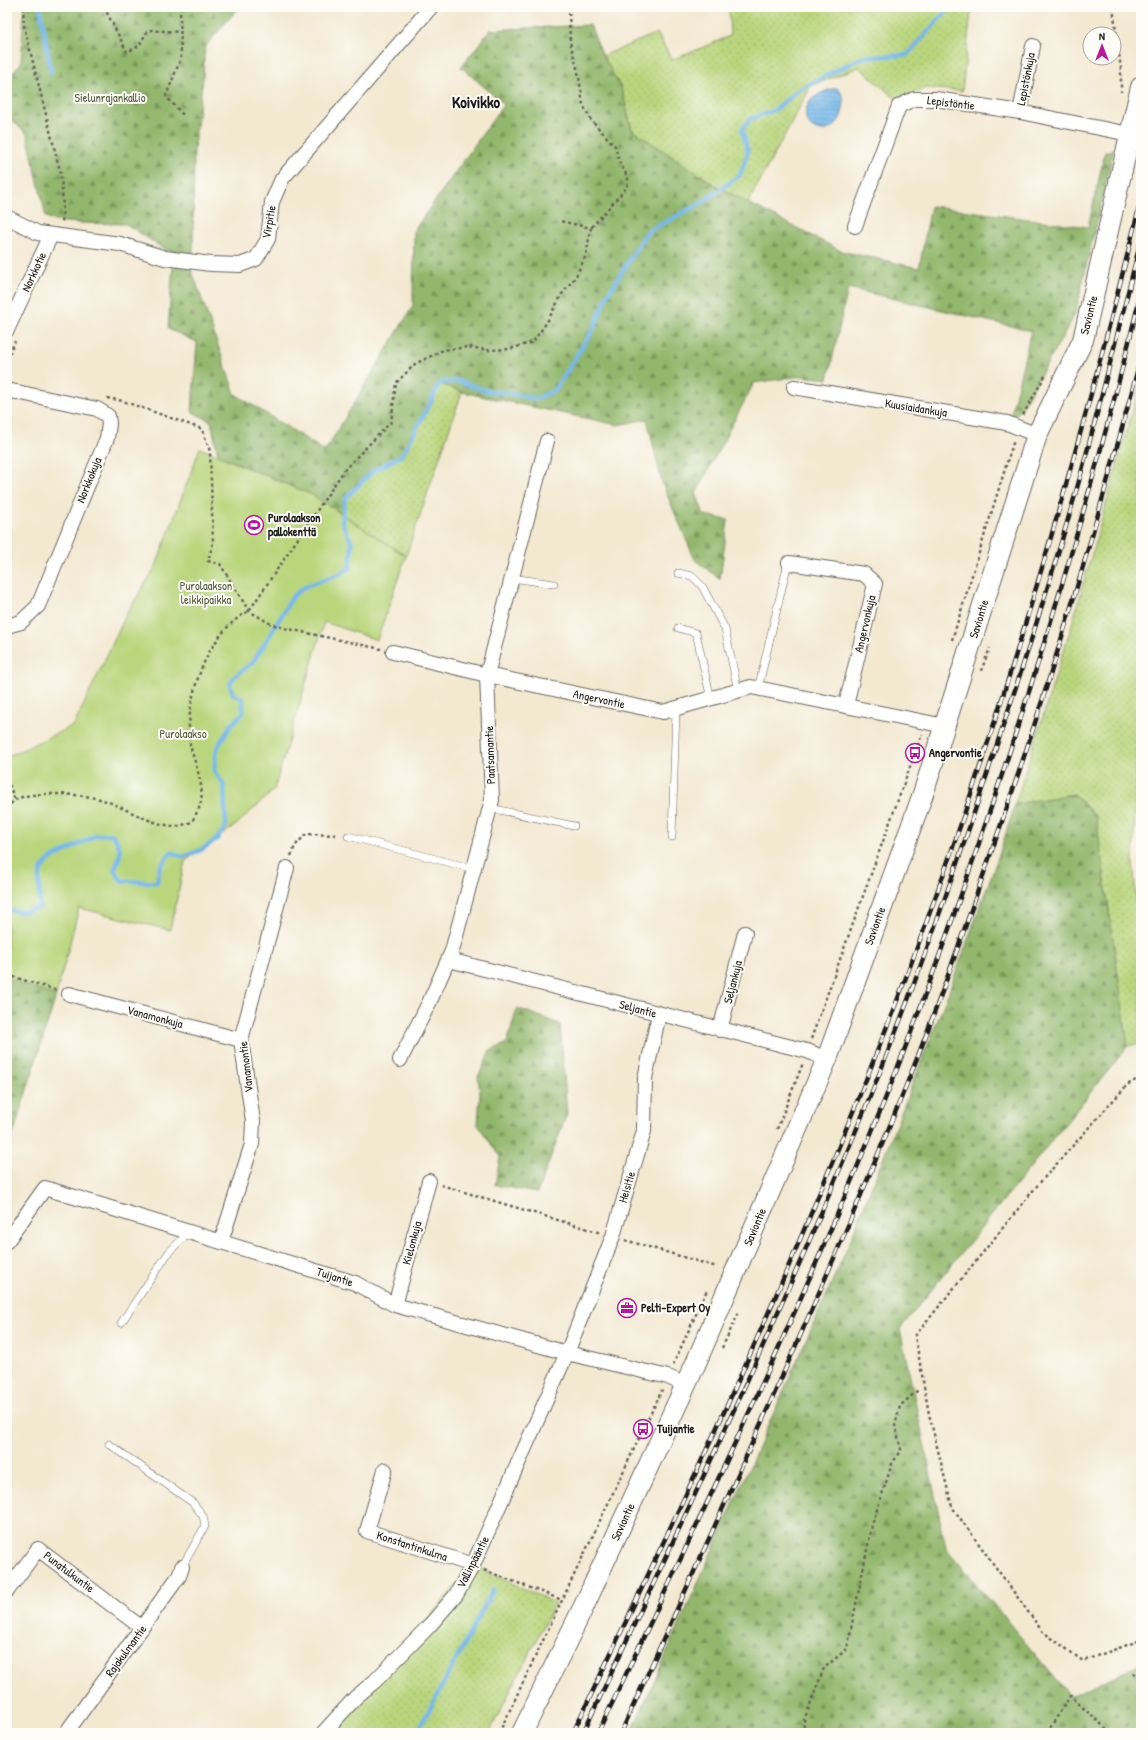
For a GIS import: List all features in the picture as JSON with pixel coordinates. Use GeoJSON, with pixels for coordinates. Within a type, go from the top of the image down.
{"type":"FeatureCollection","features":[{"type":"Feature","properties":{"kind":"main road","name":"Saviontie"},"geometry":{"type":"LineString","coordinates":[[522,1733],[583,1608],[686,1385],[827,1059],[923,794],[1037,435],[1083,340],[1141,87]]}},
{"type":"Feature","properties":{"kind":"street","name":"Virpitie"},"geometry":{"type":"LineString","coordinates":[[7,217],[38,233],[120,244],[165,258],[211,264],[240,265],[256,259],[268,239],[272,202],[282,179],[431,7]]}},
{"type":"Feature","properties":{"kind":"street","name":"Lepistönkuja"},"geometry":{"type":"LineString","coordinates":[[1020,112],[1033,46]]}},
{"type":"Feature","properties":{"kind":"street","name":"Lepistöntie"},"geometry":{"type":"LineString","coordinates":[[855,226],[899,106],[914,99],[936,99],[1020,112],[1129,134]]}},
{"type":"Feature","properties":{"kind":"street","name":"Norkkotie"},"geometry":{"type":"LineString","coordinates":[[7,330],[56,235]]}},
{"type":"Feature","properties":{"kind":"street","name":"Kuusiaidankuja"},"geometry":{"type":"LineString","coordinates":[[794,387],[1007,423],[1037,435]]}},
{"type":"Feature","properties":{"kind":"street","name":"Norkkokuja"},"geometry":{"type":"LineString","coordinates":[[7,390],[97,409],[108,416],[109,424],[107,438],[38,606],[21,622],[7,626]]}},
{"type":"Feature","properties":{"kind":"street","name":"Paatsamantie"},"geometry":{"type":"LineString","coordinates":[[400,1060],[430,1003],[449,960],[492,800],[487,675],[547,441]]}},
{"type":"Feature","properties":{"kind":"street","name":"Angervonkuja"},"geometry":{"type":"LineString","coordinates":[[788,565],[864,574],[875,584],[846,705]]}},
{"type":"Feature","properties":{"kind":"street","name":"Angervontie"},"geometry":{"type":"LineString","coordinates":[[394,652],[487,675],[663,712],[751,687],[945,726]]}},
{"type":"Feature","properties":{"kind":"street","name":"Vanamontie"},"geometry":{"type":"LineString","coordinates":[[221,1242],[252,1144],[253,1121],[241,1040],[287,868]]}},
{"type":"Feature","properties":{"kind":"street","name":"Seljankuja"},"geometry":{"type":"LineString","coordinates":[[720,1030],[745,933]]}},
{"type":"Feature","properties":{"kind":"street","name":"Seljantie"},"geometry":{"type":"LineString","coordinates":[[449,960],[807,1051],[827,1059]]}},
{"type":"Feature","properties":{"kind":"street","name":"Vanamonkuja"},"geometry":{"type":"LineString","coordinates":[[69,994],[241,1040]]}},
{"type":"Feature","properties":{"kind":"street","name":"Heisitie"},"geometry":{"type":"LineString","coordinates":[[567,1353],[612,1236],[644,1131],[645,1078],[659,1014]]}},
{"type":"Feature","properties":{"kind":"street","name":"Kielonkuja"},"geometry":{"type":"LineString","coordinates":[[395,1305],[429,1181]]}},
{"type":"Feature","properties":{"kind":"street","name":"Tuijantie"},"geometry":{"type":"LineString","coordinates":[[7,1241],[46,1188],[355,1283],[395,1305],[567,1353],[668,1377],[686,1385]]}},
{"type":"Feature","properties":{"kind":"street","name":"Vallinpääntie"},"geometry":{"type":"LineString","coordinates":[[323,1733],[356,1697],[380,1676],[430,1626],[456,1595],[473,1566],[567,1353]]}},
{"type":"Feature","properties":{"kind":"street","name":"Konstantinkulma"},"geometry":{"type":"LineString","coordinates":[[385,1470],[367,1531],[473,1566]]}},
{"type":"Feature","properties":{"kind":"street","name":"Punatulkuntie"},"geometry":{"type":"LineString","coordinates":[[7,1591],[38,1549],[142,1628]]}},
{"type":"Feature","properties":{"kind":"street","name":"Rajakulmantie"},"geometry":{"type":"LineString","coordinates":[[66,1733],[179,1576],[182,1567]]}},
{"type":"Feature","properties":{"kind":"lane"},"geometry":{"type":"LineString","coordinates":[[758,689],[788,565]]}},
{"type":"Feature","properties":{"kind":"lane"},"geometry":{"type":"LineString","coordinates":[[678,573],[692,576],[702,586],[725,629],[738,691]]}},
{"type":"Feature","properties":{"kind":"lane"},"geometry":{"type":"LineString","coordinates":[[512,578],[554,584]]}},
{"type":"Feature","properties":{"kind":"lane"},"geometry":{"type":"LineString","coordinates":[[678,628],[696,633],[711,699]]}},
{"type":"Feature","properties":{"kind":"lane"},"geometry":{"type":"LineString","coordinates":[[672,837],[676,709]]}},
{"type":"Feature","properties":{"kind":"lane"},"geometry":{"type":"LineString","coordinates":[[490,808],[574,826]]}},
{"type":"Feature","properties":{"kind":"lane"},"geometry":{"type":"LineString","coordinates":[[348,836],[474,869]]}},
{"type":"Feature","properties":{"kind":"lane"},"geometry":{"type":"LineString","coordinates":[[121,1323],[169,1252],[189,1232]]}},
{"type":"Feature","properties":{"kind":"lane"},"geometry":{"type":"LineString","coordinates":[[109,1444],[193,1503],[204,1516],[205,1526],[182,1567]]}},
{"type":"Feature","properties":{"kind":"path"},"geometry":{"type":"LineString","coordinates":[[23,7],[24,26],[61,175],[63,206],[56,235]]}},
{"type":"Feature","properties":{"kind":"path"},"geometry":{"type":"LineString","coordinates":[[104,7],[126,52],[139,46],[148,30],[180,32]]}},
{"type":"Feature","properties":{"kind":"path"},"geometry":{"type":"LineString","coordinates":[[180,7],[181,58],[166,96],[183,115]]}},
{"type":"Feature","properties":{"kind":"path"},"geometry":{"type":"LineString","coordinates":[[7,809],[15,800],[27,796],[65,794],[102,800],[140,816],[168,825],[179,826],[192,822],[200,807],[201,790],[191,753],[189,736],[190,717],[194,691],[204,665],[216,641],[239,616],[249,611],[346,469],[391,422],[396,383],[415,364],[443,350],[468,347],[488,350],[510,349],[533,342],[547,322],[562,294],[576,276],[586,255],[591,228],[628,187],[628,178],[619,161],[615,146],[591,120],[583,105],[579,76],[570,42],[569,7]]}},
{"type":"Feature","properties":{"kind":"path"},"geometry":{"type":"LineString","coordinates":[[1113,7],[1121,69],[1121,97]]}},
{"type":"Feature","properties":{"kind":"path"},"geometry":{"type":"LineString","coordinates":[[560,221],[591,228]]}},
{"type":"Feature","properties":{"kind":"path"},"geometry":{"type":"LineString","coordinates":[[123,401],[202,429],[210,451],[213,543],[208,561],[220,564],[249,611],[270,624],[284,628],[394,652]]}},
{"type":"Feature","properties":{"kind":"path"},"geometry":{"type":"LineString","coordinates":[[7,779],[15,800]]}},
{"type":"Feature","properties":{"kind":"path"},"geometry":{"type":"LineString","coordinates":[[287,868],[295,846],[306,834],[333,834],[348,836]]}},
{"type":"Feature","properties":{"kind":"path"},"geometry":{"type":"LineString","coordinates":[[7,975],[69,994]]}},
{"type":"Feature","properties":{"kind":"path"},"geometry":{"type":"LineString","coordinates":[[1141,1077],[1127,1085],[1036,1187],[914,1336],[929,1414],[952,1507],[1042,1631],[1083,1662],[1141,1640]]}},
{"type":"Feature","properties":{"kind":"path"},"geometry":{"type":"LineString","coordinates":[[429,1181],[717,1267]]}},
{"type":"Feature","properties":{"kind":"path"},"geometry":{"type":"LineString","coordinates":[[806,1733],[803,1723],[824,1668],[847,1649],[872,1525],[892,1464],[901,1449],[895,1425],[900,1406],[918,1390]]}},
{"type":"Feature","properties":{"kind":"path"},"geometry":{"type":"LineString","coordinates":[[473,1566],[562,1600]]}},
{"type":"Feature","properties":{"kind":"path"},"geometry":{"type":"LineString","coordinates":[[1133,1674],[1141,1677]]}},
{"type":"Feature","properties":{"kind":"path"},"geometry":{"type":"LineString","coordinates":[[1047,1733],[1070,1696],[1111,1733]]}},
{"type":"Feature","properties":{"kind":"green space","name":"Sielunrajankallio"},"geometry":{"type":"Polygon","coordinates":[[[24,7],[239,7],[205,47],[203,77],[194,149],[193,255],[166,250],[126,224],[78,223],[56,221],[46,217],[27,134],[7,116],[7,79],[21,63],[24,7]]]}},
{"type":"Feature","properties":{"kind":"green space"},"geometry":{"type":"Polygon","coordinates":[[[729,7],[975,7],[971,12],[962,91],[926,88],[897,100],[859,67],[811,86],[748,203],[718,187],[632,130],[621,88],[603,56],[657,33],[672,60],[730,36],[729,7]]]}},
{"type":"Feature","properties":{"kind":"green space"},"geometry":{"type":"Polygon","coordinates":[[[590,25],[603,56],[621,88],[632,130],[718,187],[841,251],[919,268],[931,206],[1088,227],[1105,152],[1114,149],[1075,315],[1020,411],[1010,418],[1031,331],[848,288],[828,379],[801,376],[754,383],[696,493],[704,515],[728,520],[720,579],[695,560],[662,483],[647,419],[618,425],[462,392],[439,383],[432,400],[402,455],[373,471],[360,483],[345,499],[343,515],[314,496],[218,455],[211,421],[192,412],[197,342],[168,329],[173,265],[191,268],[235,394],[325,451],[413,306],[414,230],[504,104],[461,67],[490,30],[590,25]]]}},
{"type":"Feature","properties":{"kind":"green space"},"geometry":{"type":"Polygon","coordinates":[[[1141,380],[1141,652],[1133,862],[1141,955],[1141,1043],[1128,1046],[1096,817],[1074,794],[1015,804],[1070,631],[1141,380]]]}},
{"type":"Feature","properties":{"kind":"green space"},"geometry":{"type":"Polygon","coordinates":[[[439,383],[462,392],[406,556],[343,515],[345,499],[373,471],[403,453],[432,400],[439,383]]]}},
{"type":"Feature","properties":{"kind":"green space","name":"Purolaakso"},"geometry":{"type":"Polygon","coordinates":[[[200,448],[314,496],[406,556],[377,640],[324,622],[274,790],[236,825],[185,861],[170,930],[79,908],[56,996],[7,978],[7,757],[74,725],[127,613],[156,566],[200,448]]]}},
{"type":"Feature","properties":{"kind":"green space"},"geometry":{"type":"Polygon","coordinates":[[[1074,794],[1096,817],[1128,1046],[900,1329],[946,1548],[1070,1696],[1141,1664],[1141,1733],[631,1733],[849,1244],[948,994],[1000,852],[1015,804],[1074,794]]]}},
{"type":"Feature","properties":{"kind":"green space"},"geometry":{"type":"Polygon","coordinates":[[[7,978],[56,996],[7,1154],[7,978]]]}},
{"type":"Feature","properties":{"kind":"green space"},"geometry":{"type":"Polygon","coordinates":[[[517,1008],[560,1024],[567,1114],[537,1193],[495,1185],[500,1157],[478,1125],[480,1092],[478,1077],[490,1051],[507,1043],[517,1008]]]}},
{"type":"Feature","properties":{"kind":"green space"},"geometry":{"type":"Polygon","coordinates":[[[473,1565],[555,1603],[489,1733],[323,1733],[375,1681],[473,1565]]]}},
{"type":"Feature","properties":{"kind":"water"},"geometry":{"type":"Polygon","coordinates":[[[837,88],[842,93],[844,99],[844,106],[840,119],[836,124],[827,130],[818,130],[811,126],[806,120],[806,111],[810,102],[820,94],[837,88]]]}},
{"type":"Feature","properties":{"kind":"waterway"},"geometry":{"type":"LineString","coordinates":[[40,7],[51,72]]}},
{"type":"Feature","properties":{"kind":"waterway"},"geometry":{"type":"LineString","coordinates":[[7,910],[24,912],[40,907],[39,880],[41,870],[46,863],[52,858],[97,835],[112,834],[118,844],[120,848],[120,856],[114,870],[122,881],[148,882],[157,882],[160,867],[171,852],[183,857],[201,850],[217,839],[226,826],[224,785],[214,771],[217,748],[231,725],[243,713],[243,699],[233,694],[230,684],[234,677],[253,662],[293,596],[306,586],[339,574],[350,568],[352,543],[342,522],[345,499],[373,471],[402,455],[432,400],[439,383],[458,381],[487,391],[509,393],[536,399],[555,390],[594,328],[608,294],[647,232],[703,202],[740,175],[748,152],[742,130],[750,119],[775,110],[798,90],[863,57],[907,55],[950,7]]}},
{"type":"Feature","properties":{"kind":"waterway"},"geometry":{"type":"LineString","coordinates":[[417,1733],[493,1590]]}},
{"type":"Feature","properties":{"kind":"railway"},"geometry":{"type":"LineString","coordinates":[[573,1733],[757,1339],[822,1186],[905,980],[973,788],[1035,593],[1090,397],[1141,200]]}},
{"type":"Feature","properties":{"kind":"railway"},"geometry":{"type":"LineString","coordinates":[[583,1733],[775,1319],[812,1235],[882,1067],[915,982],[980,795],[1066,526],[1111,360],[1141,240]]}},
{"type":"Feature","properties":{"kind":"railway"},"geometry":{"type":"LineString","coordinates":[[598,1733],[791,1321],[863,1153],[908,1041],[979,843],[1046,638],[1086,501],[1124,363],[1141,293]]}},
{"type":"Feature","properties":{"kind":"railway"},"geometry":{"type":"LineString","coordinates":[[621,1733],[841,1242],[932,1020],[1033,730],[1107,482],[1141,357]]}},
{"type":"Feature","properties":{"kind":"place","name":"Purolaakson pallokenttä"},"geometry":{"type":"Point","coordinates":[254,525]}},
{"type":"Feature","properties":{"kind":"place","name":"Angervontie"},"geometry":{"type":"Point","coordinates":[915,753]}},
{"type":"Feature","properties":{"kind":"place","name":"Pelti-Expert Oy"},"geometry":{"type":"Point","coordinates":[627,1308]}},
{"type":"Feature","properties":{"kind":"place","name":"Tuijantie"},"geometry":{"type":"Point","coordinates":[643,1429]}},
{"type":"Feature","properties":{"kind":"district","name":"Koivikko"},"geometry":{"type":"Point","coordinates":[476,102]}},
{"type":"Feature","properties":{"kind":"park label","name":"Purolaakson leikkipaikka"},"geometry":{"type":"Point","coordinates":[206,593]}}]}
